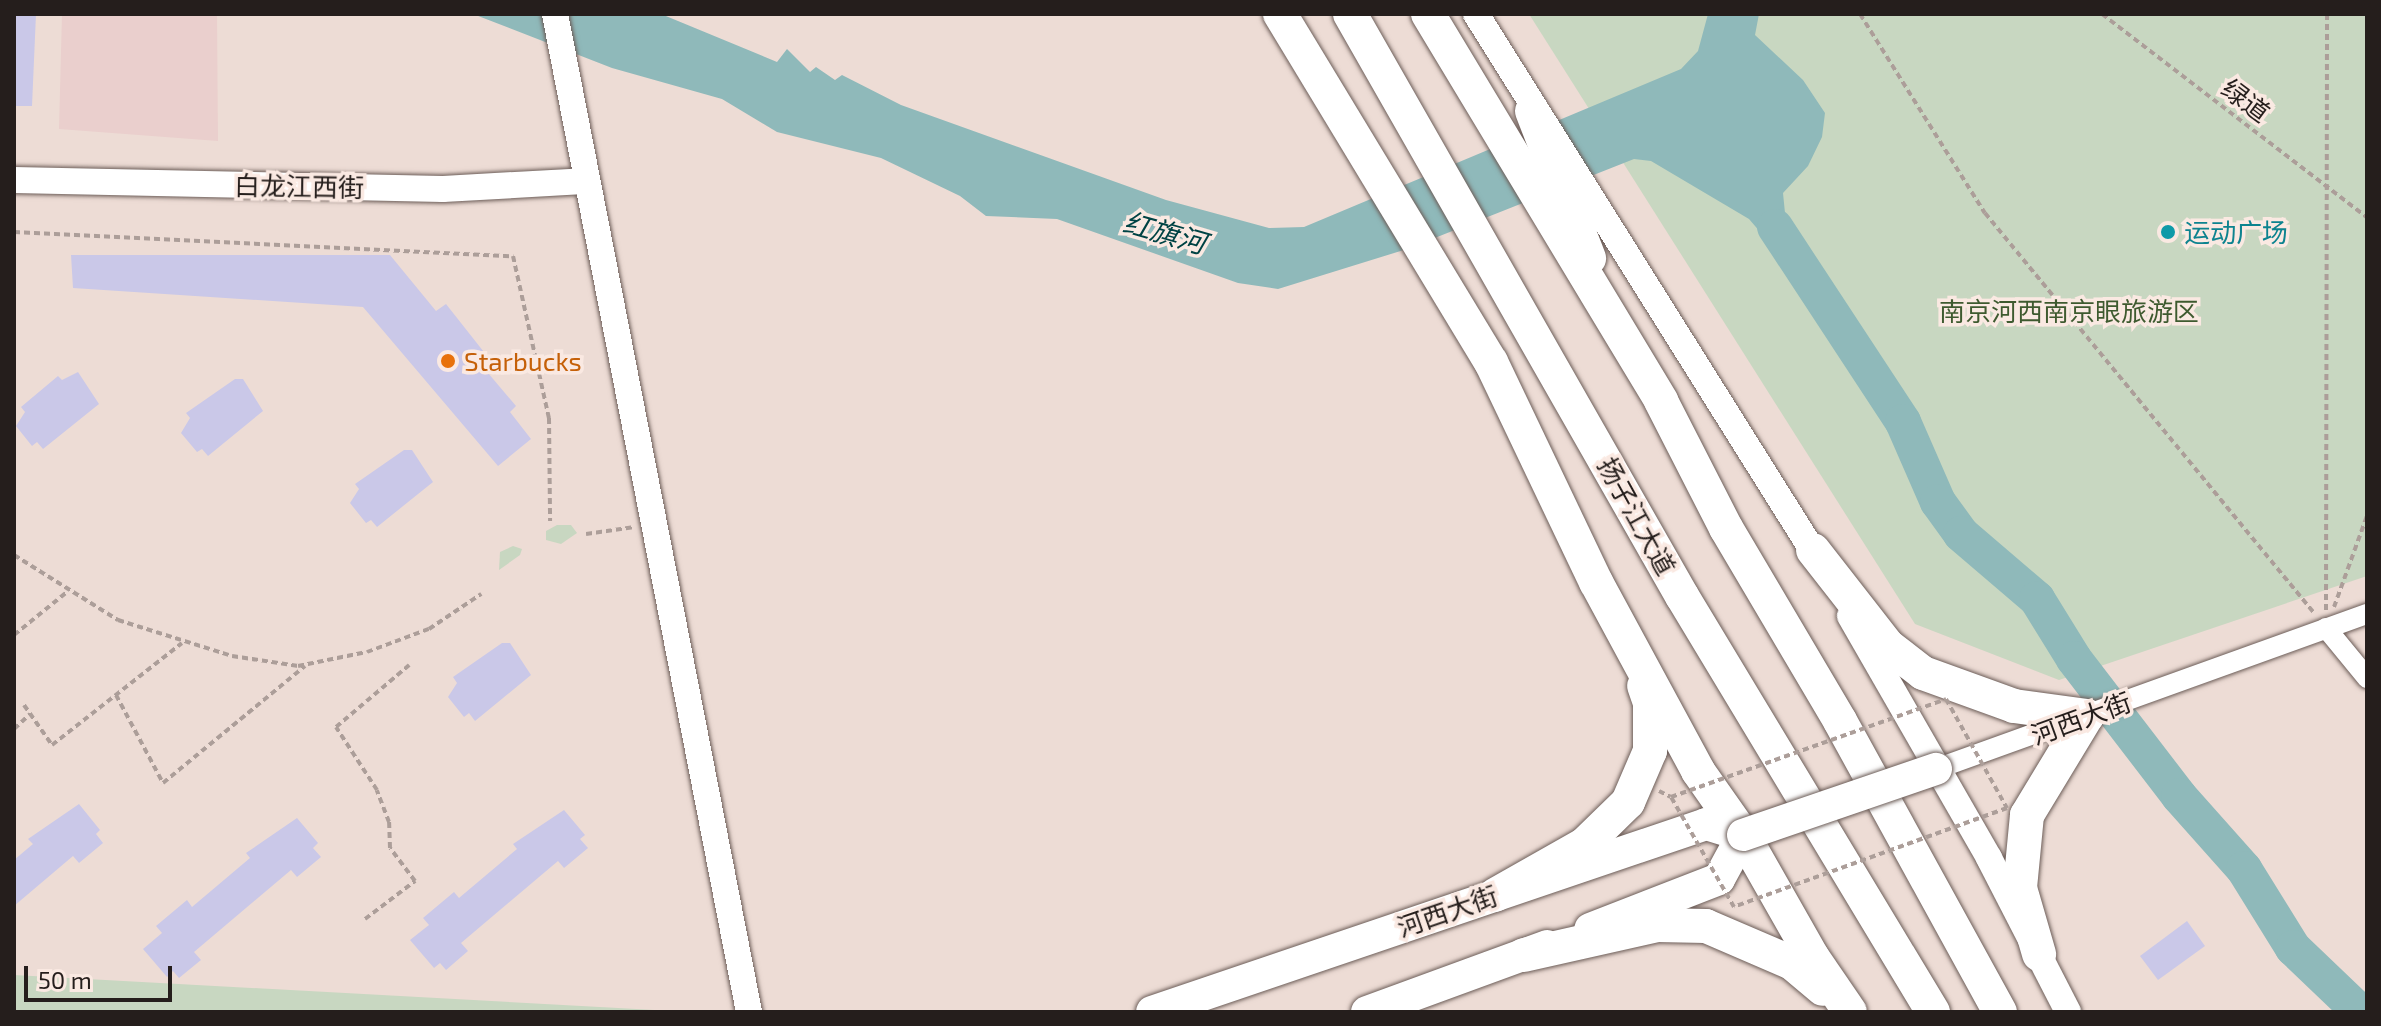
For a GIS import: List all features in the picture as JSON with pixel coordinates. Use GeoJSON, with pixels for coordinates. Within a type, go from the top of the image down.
{"type":"FeatureCollection","features":[{"type":"Feature","properties":{"kind":"highway"},"geometry":{"type":"LineString","coordinates":[[1280,14],[1491,362],[1626,637],[1698,771],[1743,835],[1813,958],[1849,1012]]}},
{"type":"Feature","properties":{"kind":"highway","name":"扬子江大道"},"geometry":{"type":"LineString","coordinates":[[1350,14],[1434,153],[1682,596],[1933,1012]]}},
{"type":"Feature","properties":{"kind":"highway"},"geometry":{"type":"LineString","coordinates":[[1428,14],[1492,129],[1567,204]]}},
{"type":"Feature","properties":{"kind":"highway"},"geometry":{"type":"LineString","coordinates":[[1532,111],[1614,326],[1661,401],[1726,528],[1840,721],[2000,1012]]}},
{"type":"Feature","properties":{"kind":"highway"},"geometry":{"type":"LineString","coordinates":[[1813,550],[1888,646],[1923,673],[2014,706],[2088,716],[2027,815],[2020,888],[2039,954]]}},
{"type":"Feature","properties":{"kind":"highway"},"geometry":{"type":"LineString","coordinates":[[1495,895],[1585,844],[1628,802],[1643,774],[1650,751],[1650,703],[1626,637]]}},
{"type":"Feature","properties":{"kind":"highway"},"geometry":{"type":"LineString","coordinates":[[1524,955],[1657,925],[1706,926],[1792,963],[1849,1012]]}},
{"type":"Feature","properties":{"kind":"main road","name":"河西大街"},"geometry":{"type":"LineString","coordinates":[[1152,1012],[1706,824],[1743,835],[1936,769]]}},
{"type":"Feature","properties":{"kind":"main road"},"geometry":{"type":"LineString","coordinates":[[1373,1011],[1719,879],[1743,835]]}},
{"type":"Feature","properties":{"kind":"street"},"geometry":{"type":"LineString","coordinates":[[555,14],[584,181],[749,1012]]}},
{"type":"Feature","properties":{"kind":"street"},"geometry":{"type":"LineString","coordinates":[[1476,14],[1532,111]]}},
{"type":"Feature","properties":{"kind":"street","name":"白龙江西街"},"geometry":{"type":"LineString","coordinates":[[14,180],[443,189],[584,181]]}},
{"type":"Feature","properties":{"kind":"street"},"geometry":{"type":"LineString","coordinates":[[1567,204],[1813,550],[2039,954],[2068,1012]]}},
{"type":"Feature","properties":{"kind":"street","name":"河西大街"},"geometry":{"type":"LineString","coordinates":[[1936,769],[2367,614]]}},
{"type":"Feature","properties":{"kind":"street"},"geometry":{"type":"LineString","coordinates":[[2326,628],[2367,678]]}},
{"type":"Feature","properties":{"kind":"path"},"geometry":{"type":"LineString","coordinates":[[1860,14],[1985,213],[2326,628]]}},
{"type":"Feature","properties":{"kind":"path","name":"绿道"},"geometry":{"type":"LineString","coordinates":[[2102,14],[2367,217]]}},
{"type":"Feature","properties":{"kind":"path"},"geometry":{"type":"LineString","coordinates":[[2326,628],[2327,14]]}},
{"type":"Feature","properties":{"kind":"path"},"geometry":{"type":"LineString","coordinates":[[14,232],[513,256],[549,418],[550,521]]}},
{"type":"Feature","properties":{"kind":"path"},"geometry":{"type":"LineString","coordinates":[[2326,628],[2367,516]]}},
{"type":"Feature","properties":{"kind":"path"},"geometry":{"type":"LineString","coordinates":[[586,534],[652,524]]}},
{"type":"Feature","properties":{"kind":"path"},"geometry":{"type":"LineString","coordinates":[[14,555],[67,592],[118,620],[182,643],[232,656],[307,665],[367,652],[429,629],[481,594]]}},
{"type":"Feature","properties":{"kind":"path"},"geometry":{"type":"LineString","coordinates":[[14,635],[67,592]]}},
{"type":"Feature","properties":{"kind":"path"},"geometry":{"type":"LineString","coordinates":[[24,705],[52,745],[182,643]]}},
{"type":"Feature","properties":{"kind":"path"},"geometry":{"type":"LineString","coordinates":[[116,695],[163,783],[307,665]]}},
{"type":"Feature","properties":{"kind":"path"},"geometry":{"type":"LineString","coordinates":[[365,919],[415,881],[390,848],[389,822],[377,790],[336,727],[409,665]]}},
{"type":"Feature","properties":{"kind":"path"},"geometry":{"type":"LineString","coordinates":[[14,729],[30,714]]}},
{"type":"Feature","properties":{"kind":"shaded area"},"geometry":{"type":"Polygon","coordinates":[[[62,14],[217,14],[218,141],[59,129],[62,14]]]}},
{"type":"Feature","properties":{"kind":"green space","name":"南京河西南京眼旅游区"},"geometry":{"type":"Polygon","coordinates":[[[1529,14],[2367,14],[2367,576],[2059,680],[1915,624],[1529,14]]]}},
{"type":"Feature","properties":{"kind":"green space"},"geometry":{"type":"Polygon","coordinates":[[[557,525],[571,525],[577,533],[561,544],[546,540],[546,531],[557,525]]]}},
{"type":"Feature","properties":{"kind":"green space"},"geometry":{"type":"Polygon","coordinates":[[[513,546],[522,549],[520,555],[499,570],[500,552],[513,546]]]}},
{"type":"Feature","properties":{"kind":"green space"},"geometry":{"type":"Polygon","coordinates":[[[14,975],[673,1011],[14,1012],[14,975]]]}},
{"type":"Feature","properties":{"kind":"water","name":"红旗河"},"geometry":{"type":"Polygon","coordinates":[[[473,14],[661,14],[777,62],[787,49],[810,72],[816,67],[835,80],[842,75],[901,105],[1166,200],[1269,228],[1304,227],[1681,69],[1698,51],[1708,14],[1759,14],[1755,35],[1803,80],[1825,113],[1822,137],[1808,166],[1783,193],[1786,223],[1812,264],[1793,270],[1749,219],[1651,161],[1634,159],[1407,249],[1278,289],[1238,283],[1057,219],[986,216],[960,196],[881,158],[777,132],[722,99],[612,68],[473,14]]]}},
{"type":"Feature","properties":{"kind":"building"},"geometry":{"type":"Polygon","coordinates":[[[14,14],[36,14],[32,106],[14,106],[14,14]]]}},
{"type":"Feature","properties":{"kind":"building"},"geometry":{"type":"Polygon","coordinates":[[[71,255],[390,255],[436,311],[446,304],[491,361],[483,367],[516,406],[510,412],[531,439],[498,466],[363,307],[73,288],[71,255]]]}},
{"type":"Feature","properties":{"kind":"building"},"geometry":{"type":"Polygon","coordinates":[[[78,372],[99,404],[43,449],[37,442],[32,446],[16,426],[25,412],[21,407],[58,376],[62,380],[78,372]]]}},
{"type":"Feature","properties":{"kind":"building"},"geometry":{"type":"Polygon","coordinates":[[[235,379],[243,379],[263,411],[208,456],[202,449],[197,452],[181,433],[190,418],[186,413],[235,379]]]}},
{"type":"Feature","properties":{"kind":"building"},"geometry":{"type":"Polygon","coordinates":[[[404,450],[412,450],[433,482],[377,527],[371,520],[366,523],[350,503],[359,489],[355,484],[404,450]]]}},
{"type":"Feature","properties":{"kind":"building"},"geometry":{"type":"Polygon","coordinates":[[[502,643],[510,643],[531,675],[475,721],[469,713],[464,717],[448,697],[457,683],[453,677],[502,643]]]}},
{"type":"Feature","properties":{"kind":"building"},"geometry":{"type":"Polygon","coordinates":[[[79,804],[100,830],[96,834],[103,843],[79,863],[73,856],[14,906],[14,860],[33,844],[28,839],[79,804]]]}},
{"type":"Feature","properties":{"kind":"building"},"geometry":{"type":"Polygon","coordinates":[[[564,810],[585,835],[580,839],[588,848],[564,868],[558,861],[461,943],[468,951],[446,970],[440,963],[434,968],[410,940],[429,925],[423,918],[454,892],[459,898],[517,849],[513,844],[564,810]]]}},
{"type":"Feature","properties":{"kind":"building"},"geometry":{"type":"Polygon","coordinates":[[[297,818],[318,843],[313,848],[321,857],[297,877],[291,870],[194,952],[201,960],[179,978],[173,971],[167,977],[143,949],[162,933],[156,926],[187,900],[192,907],[250,858],[246,853],[297,818]]]}},
{"type":"Feature","properties":{"kind":"building"},"geometry":{"type":"Polygon","coordinates":[[[2187,921],[2205,946],[2158,980],[2140,956],[2187,921]]]}},
{"type":"Feature","properties":{"kind":"waterway"},"geometry":{"type":"LineString","coordinates":[[1775,227],[1903,422],[1938,502],[1961,534],[2037,599],[2074,659],[2179,796],[2244,869],[2293,948],[2360,1012]]}},
{"type":"Feature","properties":{"kind":"place","name":"运动广场"},"geometry":{"type":"Point","coordinates":[2168,232]}},
{"type":"Feature","properties":{"kind":"place","name":"Starbucks"},"geometry":{"type":"Point","coordinates":[448,361]}}]}
